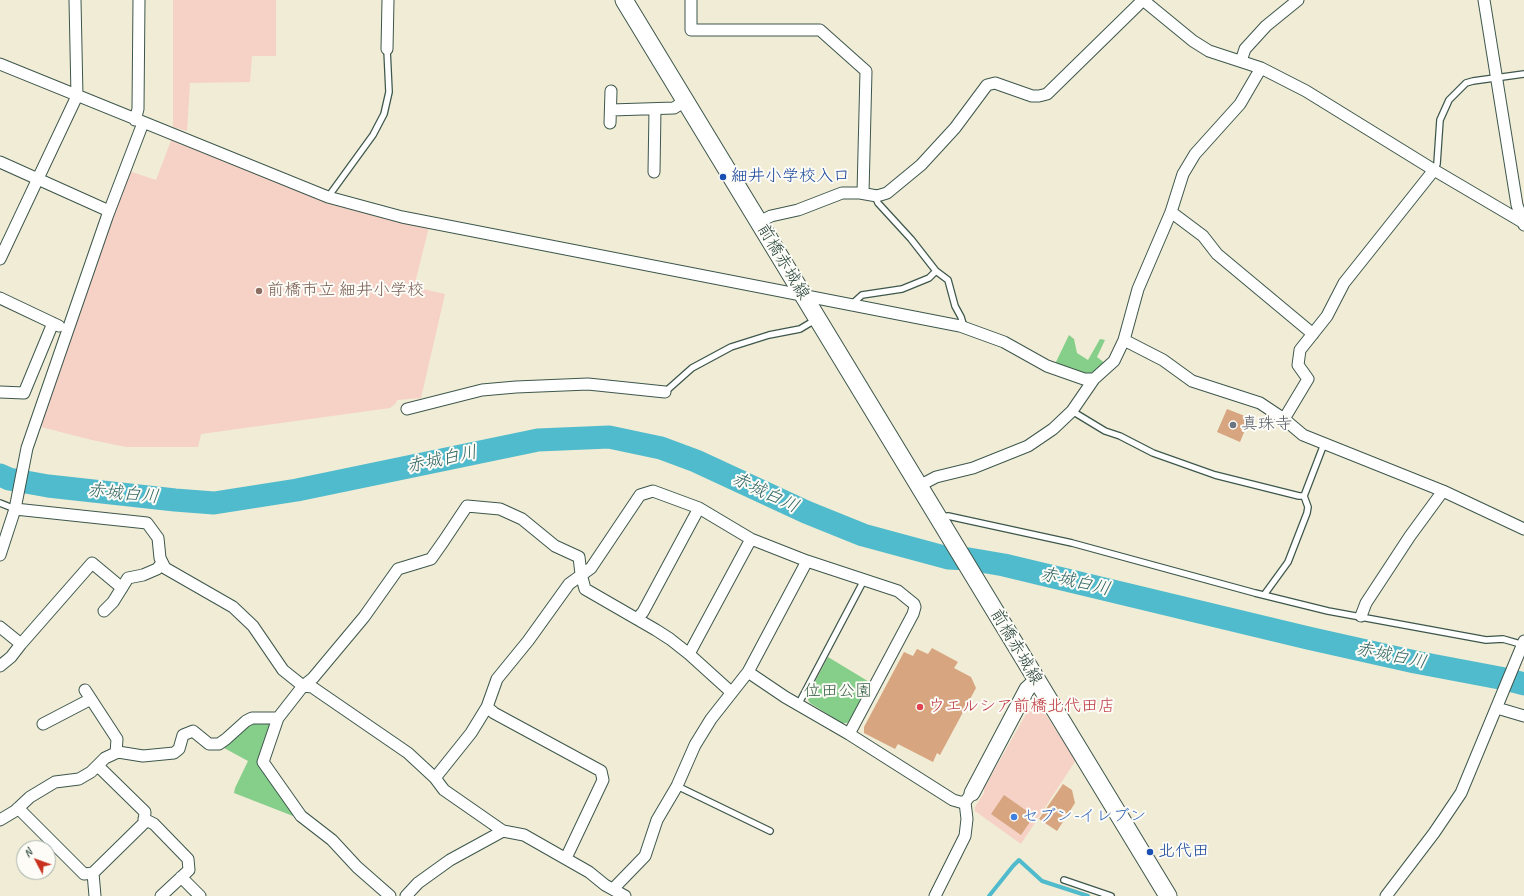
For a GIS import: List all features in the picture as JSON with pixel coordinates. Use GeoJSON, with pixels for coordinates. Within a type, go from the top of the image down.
{"type":"FeatureCollection","features":[{"type":"Feature","properties":{"kind":"main road","name":"前橋赤城線"},"geometry":{"type":"LineString","coordinates":[[624,0],[1168,896]]}},
{"type":"Feature","properties":{"kind":"street"},"geometry":{"type":"LineString","coordinates":[[0,259],[77,96],[75,0]]}},
{"type":"Feature","properties":{"kind":"street"},"geometry":{"type":"LineString","coordinates":[[0,555],[3,538],[15,506],[27,448],[139,121],[139,0]]}},
{"type":"Feature","properties":{"kind":"street"},"geometry":{"type":"LineString","coordinates":[[388,0],[388,49]]}},
{"type":"Feature","properties":{"kind":"street"},"geometry":{"type":"LineString","coordinates":[[691,0],[691,30],[820,30],[866,71],[862,193]]}},
{"type":"Feature","properties":{"kind":"street"},"geometry":{"type":"LineString","coordinates":[[758,222],[771,216],[798,210],[842,193],[862,193],[875,196],[887,192],[921,165],[955,128],[987,85],[995,82],[1032,96],[1047,94],[1143,0],[1193,41],[1209,51],[1261,68],[1306,91],[1524,224]]}},
{"type":"Feature","properties":{"kind":"street"},"geometry":{"type":"LineString","coordinates":[[1241,61],[1245,49],[1266,26],[1298,0]]}},
{"type":"Feature","properties":{"kind":"street"},"geometry":{"type":"LineString","coordinates":[[1484,0],[1517,205],[1524,224]]}},
{"type":"Feature","properties":{"kind":"street"},"geometry":{"type":"LineString","coordinates":[[0,64],[328,197],[402,217],[964,328],[1004,342],[1056,370],[1084,379],[1094,379]]}},
{"type":"Feature","properties":{"kind":"street"},"geometry":{"type":"LineString","coordinates":[[919,486],[936,477],[973,468],[1028,446],[1053,428],[1072,411],[1094,379],[1114,361],[1124,340],[1138,289],[1171,212],[1183,174],[1195,154],[1240,104],[1261,68]]}},
{"type":"Feature","properties":{"kind":"street"},"geometry":{"type":"LineString","coordinates":[[610,123],[611,92]]}},
{"type":"Feature","properties":{"kind":"street"},"geometry":{"type":"LineString","coordinates":[[611,110],[674,108],[685,101]]}},
{"type":"Feature","properties":{"kind":"street"},"geometry":{"type":"LineString","coordinates":[[654,172],[655,109]]}},
{"type":"Feature","properties":{"kind":"street"},"geometry":{"type":"LineString","coordinates":[[0,162],[109,211]]}},
{"type":"Feature","properties":{"kind":"street"},"geometry":{"type":"LineString","coordinates":[[1284,419],[1308,379],[1298,365],[1300,350],[1327,316],[1344,283],[1434,170]]}},
{"type":"Feature","properties":{"kind":"street"},"geometry":{"type":"LineString","coordinates":[[1171,212],[1203,236],[1217,254],[1313,334]]}},
{"type":"Feature","properties":{"kind":"street"},"geometry":{"type":"LineString","coordinates":[[0,298],[67,330]]}},
{"type":"Feature","properties":{"kind":"street"},"geometry":{"type":"LineString","coordinates":[[0,392],[24,393],[53,323]]}},
{"type":"Feature","properties":{"kind":"street"},"geometry":{"type":"LineString","coordinates":[[1124,340],[1163,360],[1192,381],[1260,404],[1284,419],[1303,435],[1443,491],[1524,529]]}},
{"type":"Feature","properties":{"kind":"street"},"geometry":{"type":"LineString","coordinates":[[407,409],[482,390],[516,387],[588,384],[665,392]]}},
{"type":"Feature","properties":{"kind":"street"},"geometry":{"type":"LineString","coordinates":[[435,778],[471,733],[487,707],[497,679],[528,641],[569,584],[591,568],[640,495],[652,491],[699,508],[751,539],[807,561],[898,591],[912,601],[915,607],[913,614],[849,734]]}},
{"type":"Feature","properties":{"kind":"street"},"geometry":{"type":"LineString","coordinates":[[1361,616],[1366,603],[1410,536],[1443,491]]}},
{"type":"Feature","properties":{"kind":"street"},"geometry":{"type":"LineString","coordinates":[[15,506],[147,523],[158,538],[160,558],[165,568],[233,607],[253,626],[284,670],[303,686],[312,686],[401,749],[435,778],[444,790],[503,831],[524,835],[589,872],[611,892],[625,896]]}},
{"type":"Feature","properties":{"kind":"street"},"geometry":{"type":"LineString","coordinates":[[390,896],[357,867],[332,840],[302,816],[263,762],[278,718],[303,686],[314,678],[364,618],[398,569],[431,559],[444,542],[467,506],[500,509],[522,519],[555,546],[579,557],[585,589],[656,630],[689,654],[732,692]]}},
{"type":"Feature","properties":{"kind":"street"},"geometry":{"type":"LineString","coordinates":[[637,619],[643,612],[699,508]]}},
{"type":"Feature","properties":{"kind":"street"},"geometry":{"type":"LineString","coordinates":[[689,654],[751,539]]}},
{"type":"Feature","properties":{"kind":"street"},"geometry":{"type":"LineString","coordinates":[[611,892],[618,882],[645,856],[657,820],[677,786],[695,745],[703,731],[748,672],[807,561]]}},
{"type":"Feature","properties":{"kind":"street"},"geometry":{"type":"LineString","coordinates":[[0,666],[11,657],[20,644],[92,563],[122,588]]}},
{"type":"Feature","properties":{"kind":"street"},"geometry":{"type":"LineString","coordinates":[[104,611],[113,602],[128,578],[143,575],[157,569],[162,563]]}},
{"type":"Feature","properties":{"kind":"street"},"geometry":{"type":"LineString","coordinates":[[0,627],[20,644]]}},
{"type":"Feature","properties":{"kind":"street"},"geometry":{"type":"LineString","coordinates":[[1386,896],[1434,833],[1461,794],[1523,646]]}},
{"type":"Feature","properties":{"kind":"street"},"geometry":{"type":"LineString","coordinates":[[748,672],[798,705],[849,734],[953,800],[960,802],[969,798]]}},
{"type":"Feature","properties":{"kind":"street"},"geometry":{"type":"LineString","coordinates":[[935,896],[965,836],[969,798],[1027,689],[1037,680]]}},
{"type":"Feature","properties":{"kind":"street"},"geometry":{"type":"LineString","coordinates":[[43,724],[88,695],[117,739],[116,752]]}},
{"type":"Feature","properties":{"kind":"street"},"geometry":{"type":"LineString","coordinates":[[1498,706],[1524,716]]}},
{"type":"Feature","properties":{"kind":"street"},"geometry":{"type":"LineString","coordinates":[[487,707],[601,771],[603,780],[566,858]]}},
{"type":"Feature","properties":{"kind":"street"},"geometry":{"type":"LineString","coordinates":[[0,820],[18,808],[30,797],[55,782],[80,779],[92,772],[105,758],[116,752],[144,756],[174,753],[179,749],[182,735],[193,731],[208,744],[218,744],[226,740],[246,721],[252,718],[278,718]]}},
{"type":"Feature","properties":{"kind":"street"},"geometry":{"type":"LineString","coordinates":[[18,808],[84,874],[93,873],[144,823],[145,812],[98,766]]}},
{"type":"Feature","properties":{"kind":"street"},"geometry":{"type":"LineString","coordinates":[[144,819],[154,824],[188,859],[188,870],[161,896]]}},
{"type":"Feature","properties":{"kind":"street"},"geometry":{"type":"LineString","coordinates":[[406,896],[418,882],[450,860],[503,831]]}},
{"type":"Feature","properties":{"kind":"street"},"geometry":{"type":"LineString","coordinates":[[93,873],[95,896]]}},
{"type":"Feature","properties":{"kind":"street"},"geometry":{"type":"LineString","coordinates":[[181,876],[200,896]]}},
{"type":"Feature","properties":{"kind":"lane"},"geometry":{"type":"LineString","coordinates":[[328,197],[374,135],[384,114],[389,92],[388,49]]}},
{"type":"Feature","properties":{"kind":"lane"},"geometry":{"type":"LineString","coordinates":[[1434,170],[1438,164],[1440,120],[1449,100],[1466,84],[1473,81],[1524,74]]}},
{"type":"Feature","properties":{"kind":"lane"},"geometry":{"type":"LineString","coordinates":[[875,196],[878,203],[911,239],[936,271],[948,280],[955,306],[961,317],[964,328]]}},
{"type":"Feature","properties":{"kind":"lane"},"geometry":{"type":"LineString","coordinates":[[851,305],[862,295],[902,290],[929,278],[936,271]]}},
{"type":"Feature","properties":{"kind":"lane"},"geometry":{"type":"LineString","coordinates":[[665,392],[692,368],[731,347],[769,335],[800,329],[817,319]]}},
{"type":"Feature","properties":{"kind":"lane"},"geometry":{"type":"LineString","coordinates":[[1072,411],[1105,431],[1120,436],[1153,453],[1215,475],[1304,496]]}},
{"type":"Feature","properties":{"kind":"lane"},"geometry":{"type":"LineString","coordinates":[[1264,595],[1288,562],[1307,513],[1308,507],[1304,496],[1324,444]]}},
{"type":"Feature","properties":{"kind":"lane"},"geometry":{"type":"LineString","coordinates":[[0,503],[15,506]]}},
{"type":"Feature","properties":{"kind":"lane"},"geometry":{"type":"LineString","coordinates":[[940,521],[948,516],[1072,543],[1328,611],[1486,640],[1503,639],[1523,646]]}},
{"type":"Feature","properties":{"kind":"lane"},"geometry":{"type":"LineString","coordinates":[[798,705],[864,580]]}},
{"type":"Feature","properties":{"kind":"lane"},"geometry":{"type":"LineString","coordinates":[[677,786],[770,831]]}},
{"type":"Feature","properties":{"kind":"lane"},"geometry":{"type":"LineString","coordinates":[[1064,880],[1111,896]]}},
{"type":"Feature","properties":{"kind":"shaded area"},"geometry":{"type":"Polygon","coordinates":[[[173,0],[276,0],[276,56],[252,56],[250,82],[190,83],[187,131],[173,127],[173,0]]]}},
{"type":"Feature","properties":{"kind":"shaded area","name":"前橋市立 細井小学校"},"geometry":{"type":"Polygon","coordinates":[[[172,138],[335,205],[429,227],[414,287],[445,294],[421,398],[397,400],[396,403],[390,408],[201,434],[198,447],[126,447],[41,427],[129,171],[156,180],[172,138]]]}},
{"type":"Feature","properties":{"kind":"shaded area"},"geometry":{"type":"Polygon","coordinates":[[[1033,702],[1038,703],[1076,760],[1021,844],[975,811],[975,807],[984,793],[984,788],[1033,702]]]}},
{"type":"Feature","properties":{"kind":"green space"},"geometry":{"type":"Polygon","coordinates":[[[1069,335],[1074,339],[1077,353],[1088,360],[1100,339],[1105,340],[1097,357],[1106,364],[1090,374],[1083,375],[1054,366],[1069,335]]]}},
{"type":"Feature","properties":{"kind":"green space","name":"位田公園"},"geometry":{"type":"Polygon","coordinates":[[[828,657],[871,683],[851,719],[847,723],[842,723],[810,703],[808,700],[808,695],[828,657]]]}},
{"type":"Feature","properties":{"kind":"green space"},"geometry":{"type":"Polygon","coordinates":[[[275,722],[259,763],[293,811],[293,816],[234,793],[248,761],[224,748],[246,727],[255,723],[275,722]]]}},
{"type":"Feature","properties":{"kind":"building","name":"真珠寺"},"geometry":{"type":"Polygon","coordinates":[[[1227,409],[1250,418],[1240,442],[1217,432],[1227,409]]]}},
{"type":"Feature","properties":{"kind":"building","name":"ウエルシア前橋北代田店"},"geometry":{"type":"Polygon","coordinates":[[[932,648],[958,662],[954,668],[971,677],[976,688],[940,755],[937,753],[933,762],[898,744],[895,749],[864,733],[864,727],[904,652],[913,656],[917,649],[928,654],[932,648]]]}},
{"type":"Feature","properties":{"kind":"building"},"geometry":{"type":"Polygon","coordinates":[[[1063,784],[1072,790],[1075,803],[1057,831],[1039,819],[1063,784]]]}},
{"type":"Feature","properties":{"kind":"building"},"geometry":{"type":"Polygon","coordinates":[[[1004,795],[1034,816],[1021,835],[991,814],[1004,795]]]}},
{"type":"Feature","properties":{"kind":"waterway","name":"赤城白川"},"geometry":{"type":"LineString","coordinates":[[0,475],[9,479],[48,486],[214,503],[297,490],[538,440],[609,437],[661,448],[696,461],[806,512],[863,535],[948,558],[969,559],[1004,565],[1308,638],[1524,684]]}},
{"type":"Feature","properties":{"kind":"waterway"},"geometry":{"type":"LineString","coordinates":[[989,896],[1019,860],[1042,881],[1088,896]]}},
{"type":"Feature","properties":{"kind":"place","name":"細井小学校入口"},"geometry":{"type":"Point","coordinates":[723,177]}},
{"type":"Feature","properties":{"kind":"place","name":"前橋市立 細井小学校"},"geometry":{"type":"Point","coordinates":[259,291]}},
{"type":"Feature","properties":{"kind":"place","name":"真珠寺"},"geometry":{"type":"Point","coordinates":[1233,425]}},
{"type":"Feature","properties":{"kind":"place","name":"ウエルシア前橋北代田店"},"geometry":{"type":"Point","coordinates":[920,707]}},
{"type":"Feature","properties":{"kind":"place","name":"セブン-イレブン"},"geometry":{"type":"Point","coordinates":[1014,817]}},
{"type":"Feature","properties":{"kind":"place","name":"北代田"},"geometry":{"type":"Point","coordinates":[1150,852]}}]}
